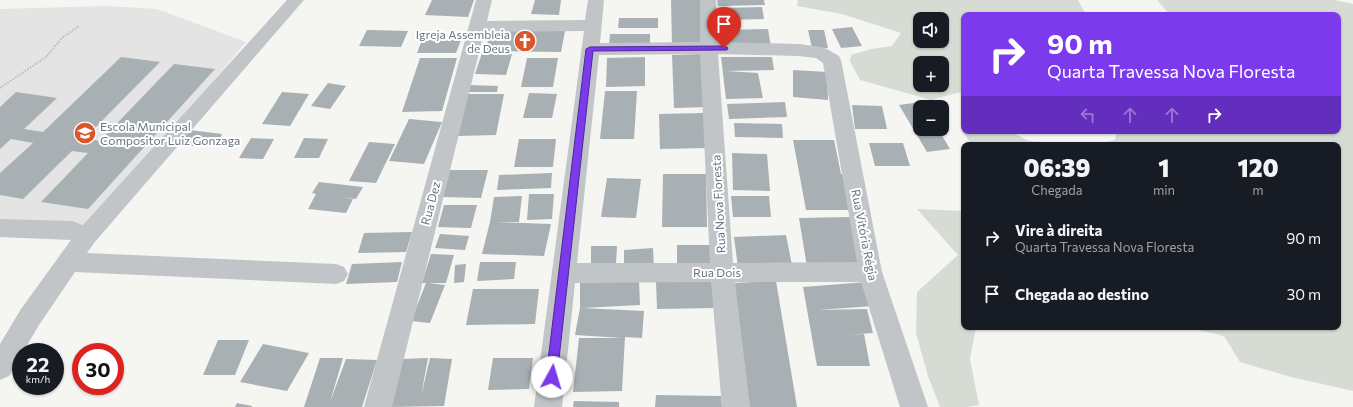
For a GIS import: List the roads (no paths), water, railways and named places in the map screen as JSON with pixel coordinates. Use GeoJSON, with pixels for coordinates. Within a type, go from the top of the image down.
{"type":"FeatureCollection","features":[{"type":"Feature","properties":{"kind":"street"},"geometry":{"type":"LineString","coordinates":[[0,368],[30,317],[86,237],[296,0]]}},
{"type":"Feature","properties":{"kind":"street","name":"Rua Dez"},"geometry":{"type":"LineString","coordinates":[[378,407],[484,0]]}},
{"type":"Feature","properties":{"kind":"street"},"geometry":{"type":"LineString","coordinates":[[548,407],[596,0]]}},
{"type":"Feature","properties":{"kind":"street","name":"Rua Nova Floresta"},"geometry":{"type":"LineString","coordinates":[[708,0],[709,48],[722,272],[736,407]]}},
{"type":"Feature","properties":{"kind":"street"},"geometry":{"type":"LineString","coordinates":[[476,27],[594,25]]}},
{"type":"Feature","properties":{"kind":"street"},"geometry":{"type":"LineString","coordinates":[[590,49],[709,48]]}},
{"type":"Feature","properties":{"kind":"street","name":"Rua Vitória Régia"},"geometry":{"type":"LineString","coordinates":[[709,48],[804,50],[821,53],[832,60],[870,272],[914,407]]}},
{"type":"Feature","properties":{"kind":"street"},"geometry":{"type":"LineString","coordinates":[[0,228],[72,230],[86,237]]}},
{"type":"Feature","properties":{"kind":"street"},"geometry":{"type":"LineString","coordinates":[[68,262],[336,274]]}},
{"type":"Feature","properties":{"kind":"street","name":"Rua Dois"},"geometry":{"type":"LineString","coordinates":[[563,273],[870,272]]}},
{"type":"Feature","properties":{"kind":"place","name":"Igreja Assembleia de Deus"},"geometry":{"type":"Point","coordinates":[525,41]}},
{"type":"Feature","properties":{"kind":"place","name":"Escola Municipal Compositor Luiz Gonzaga"},"geometry":{"type":"Point","coordinates":[85,133]}}]}
